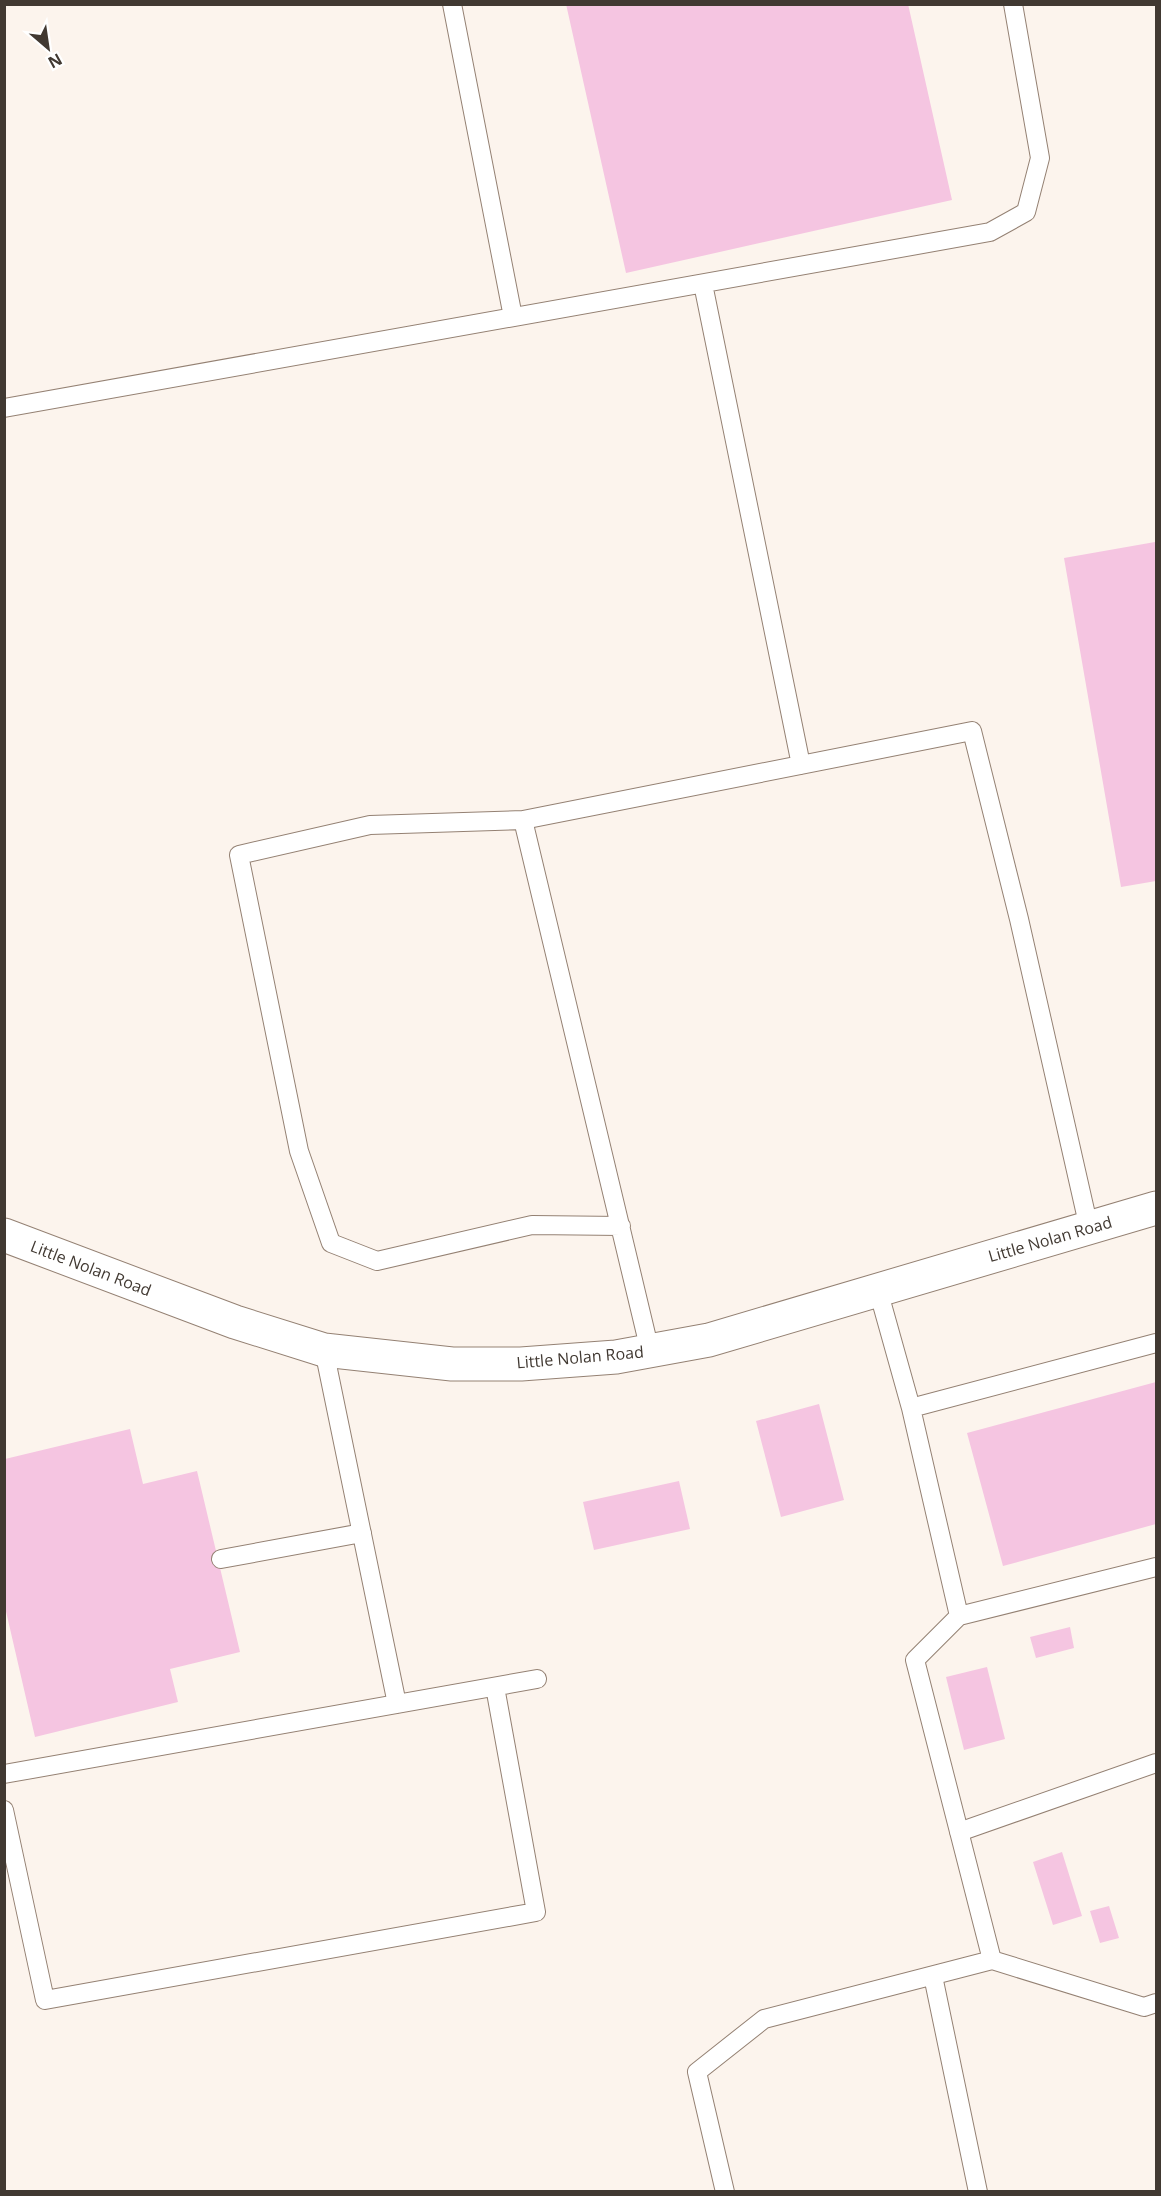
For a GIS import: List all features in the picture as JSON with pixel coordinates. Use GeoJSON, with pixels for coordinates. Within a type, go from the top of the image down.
{"type":"FeatureCollection","features":[{"type":"Feature","properties":{"kind":"street","name":"Little Nolan Road"},"geometry":{"type":"LineString","coordinates":[[4,1235],[235,1322],[324,1350],[452,1364],[510,1364],[616,1357],[709,1340],[1156,1208]]}},
{"type":"Feature","properties":{"kind":"lane"},"geometry":{"type":"LineString","coordinates":[[452,4],[513,317]]}},
{"type":"Feature","properties":{"kind":"lane"},"geometry":{"type":"LineString","coordinates":[[4,408],[990,232],[1026,212],[1040,158],[1012,4]]}},
{"type":"Feature","properties":{"kind":"lane"},"geometry":{"type":"LineString","coordinates":[[704,284],[801,765]]}},
{"type":"Feature","properties":{"kind":"lane"},"geometry":{"type":"LineString","coordinates":[[621,1226],[532,1225],[377,1261],[331,1243],[299,1151],[239,855],[370,825],[523,820],[972,731],[1024,942],[1089,1228]]}},
{"type":"Feature","properties":{"kind":"lane"},"geometry":{"type":"LineString","coordinates":[[523,820],[650,1351]]}},
{"type":"Feature","properties":{"kind":"lane"},"geometry":{"type":"LineString","coordinates":[[878,1290],[911,1408],[959,1616]]}},
{"type":"Feature","properties":{"kind":"lane"},"geometry":{"type":"LineString","coordinates":[[911,1408],[1156,1342]]}},
{"type":"Feature","properties":{"kind":"lane"},"geometry":{"type":"LineString","coordinates":[[324,1350],[397,1704]]}},
{"type":"Feature","properties":{"kind":"lane"},"geometry":{"type":"LineString","coordinates":[[221,1559],[362,1533]]}},
{"type":"Feature","properties":{"kind":"lane"},"geometry":{"type":"LineString","coordinates":[[992,1960],[915,1660],[959,1616],[1156,1567]]}},
{"type":"Feature","properties":{"kind":"lane"},"geometry":{"type":"LineString","coordinates":[[4,1774],[537,1679]]}},
{"type":"Feature","properties":{"kind":"lane"},"geometry":{"type":"LineString","coordinates":[[4,1810],[45,2000],[536,1912],[495,1687]]}},
{"type":"Feature","properties":{"kind":"lane"},"geometry":{"type":"LineString","coordinates":[[959,1832],[1156,1763]]}},
{"type":"Feature","properties":{"kind":"lane"},"geometry":{"type":"LineString","coordinates":[[725,2192],[697,2072],[764,2019],[992,1960],[1144,2007],[1156,2002]]}},
{"type":"Feature","properties":{"kind":"lane"},"geometry":{"type":"LineString","coordinates":[[933,1976],[978,2192]]}},
{"type":"Feature","properties":{"kind":"building"},"geometry":{"type":"Polygon","coordinates":[[[566,4],[908,4],[952,200],[626,273],[566,4]]]}},
{"type":"Feature","properties":{"kind":"building"},"geometry":{"type":"Polygon","coordinates":[[[1155,542],[1156,881],[1121,887],[1064,558],[1155,542]]]}},
{"type":"Feature","properties":{"kind":"building"},"geometry":{"type":"Polygon","coordinates":[[[1156,1382],[1156,1524],[1003,1566],[967,1433],[1156,1382]]]}},
{"type":"Feature","properties":{"kind":"building"},"geometry":{"type":"Polygon","coordinates":[[[819,1404],[844,1500],[781,1517],[756,1421],[819,1404]]]}},
{"type":"Feature","properties":{"kind":"building"},"geometry":{"type":"Polygon","coordinates":[[[130,1429],[143,1484],[197,1471],[240,1652],[170,1669],[178,1702],[35,1737],[5,1607],[5,1459],[130,1429]]]}},
{"type":"Feature","properties":{"kind":"building"},"geometry":{"type":"Polygon","coordinates":[[[679,1481],[690,1529],[594,1550],[583,1502],[679,1481]]]}},
{"type":"Feature","properties":{"kind":"building"},"geometry":{"type":"Polygon","coordinates":[[[1070,1627],[1074,1648],[1036,1658],[1030,1637],[1070,1627]]]}},
{"type":"Feature","properties":{"kind":"building"},"geometry":{"type":"Polygon","coordinates":[[[987,1667],[1005,1739],[964,1750],[946,1677],[987,1667]]]}},
{"type":"Feature","properties":{"kind":"building"},"geometry":{"type":"Polygon","coordinates":[[[1062,1852],[1082,1916],[1053,1925],[1033,1862],[1062,1852]]]}},
{"type":"Feature","properties":{"kind":"building"},"geometry":{"type":"Polygon","coordinates":[[[1109,1906],[1119,1938],[1100,1943],[1090,1911],[1109,1906]]]}}]}
